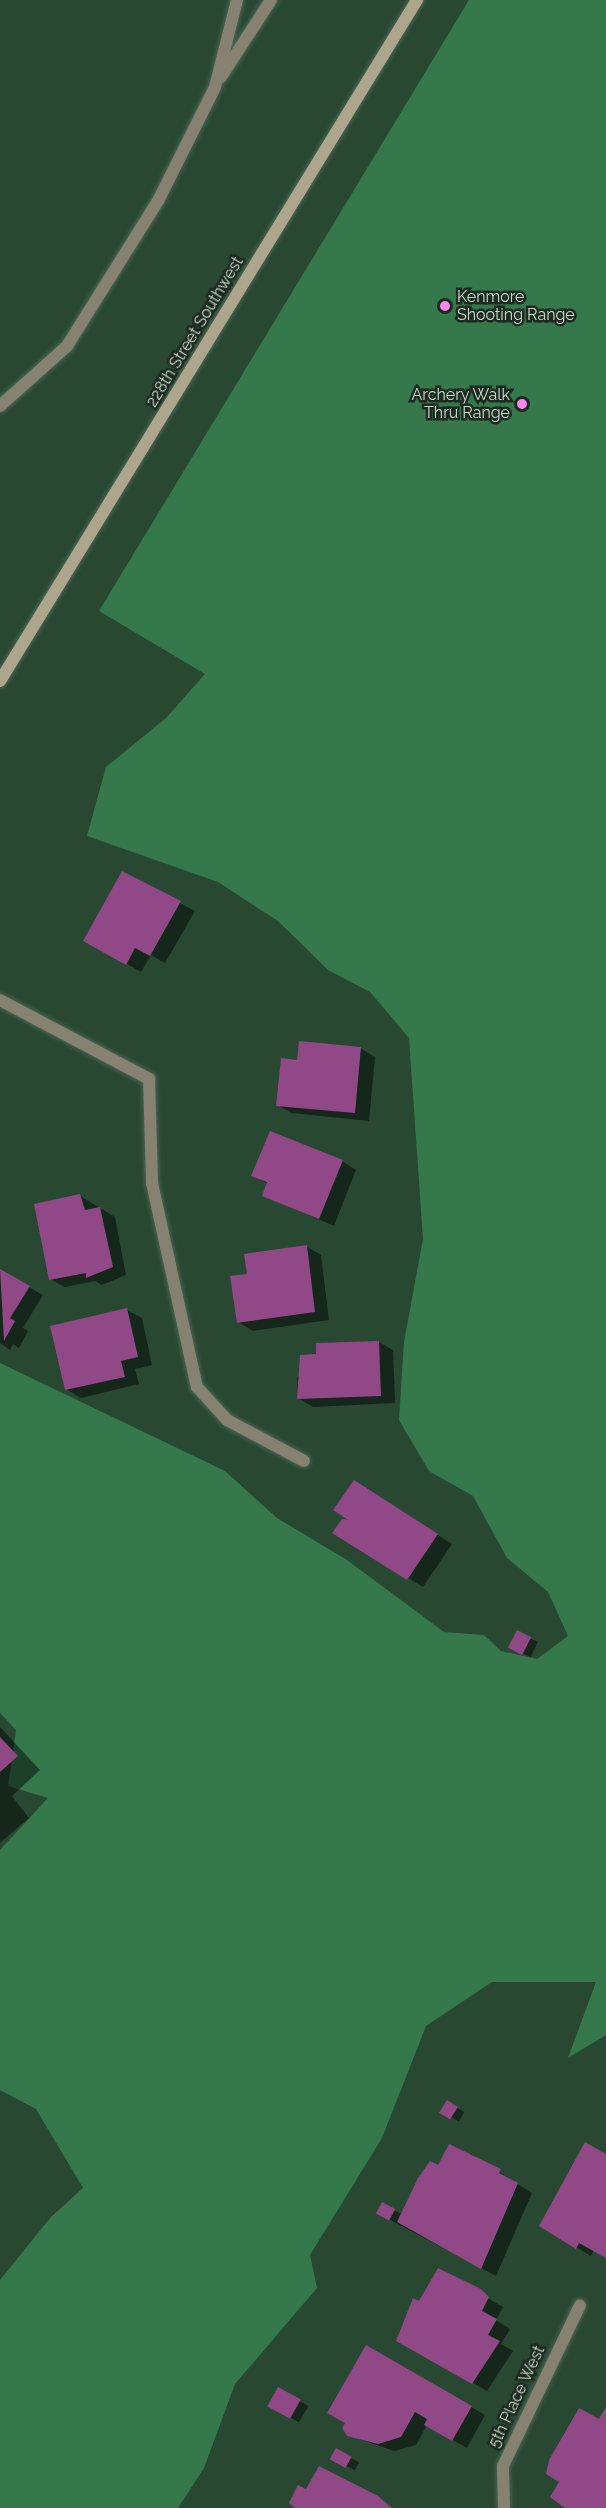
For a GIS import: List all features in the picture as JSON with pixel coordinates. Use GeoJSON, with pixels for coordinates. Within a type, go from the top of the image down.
{"type":"FeatureCollection","features":[{"type":"Feature","properties":{"kind":"main road","name":"228th Street Southwest"},"geometry":{"type":"LineString","coordinates":[[0,678],[417,0]]}},
{"type":"Feature","properties":{"kind":"street"},"geometry":{"type":"LineString","coordinates":[[214,87],[237,0]]}},
{"type":"Feature","properties":{"kind":"street"},"geometry":{"type":"LineString","coordinates":[[0,406],[67,346],[158,201],[214,87],[271,0]]}},
{"type":"Feature","properties":{"kind":"street"},"geometry":{"type":"LineString","coordinates":[[0,1000],[149,1079],[152,1183],[197,1387],[227,1420],[304,1461]]}},
{"type":"Feature","properties":{"kind":"street","name":"5th Place West"},"geometry":{"type":"LineString","coordinates":[[504,2508],[503,2466],[580,2305]]}},
{"type":"Feature","properties":{"kind":"green space"},"geometry":{"type":"Polygon","coordinates":[[[469,0],[606,0],[606,2035],[568,2058],[596,1982],[492,1982],[426,2026],[382,2138],[310,2255],[317,2288],[235,2384],[204,2468],[178,2508],[0,2508],[0,2280],[51,2217],[83,2188],[36,2109],[0,2090],[0,1850],[48,1798],[8,1786],[16,1730],[0,1713],[0,1363],[225,1471],[277,1518],[347,1560],[444,1632],[484,1635],[501,1651],[537,1659],[568,1636],[548,1592],[507,1558],[473,1496],[429,1471],[399,1420],[404,1342],[423,1239],[409,1038],[370,992],[328,970],[278,921],[218,882],[87,836],[106,767],[166,718],[205,674],[99,611],[469,0]]]}},
{"type":"Feature","properties":{"kind":"building"},"geometry":{"type":"Polygon","coordinates":[[[122,871],[181,901],[150,956],[135,948],[126,965],[83,941],[122,871]]]}},
{"type":"Feature","properties":{"kind":"building"},"geometry":{"type":"Polygon","coordinates":[[[299,1041],[361,1047],[355,1113],[276,1106],[281,1058],[297,1060],[299,1041]]]}},
{"type":"Feature","properties":{"kind":"building"},"geometry":{"type":"Polygon","coordinates":[[[270,1131],[343,1160],[319,1219],[262,1196],[267,1182],[251,1176],[270,1131]]]}},
{"type":"Feature","properties":{"kind":"building"},"geometry":{"type":"Polygon","coordinates":[[[80,1194],[85,1210],[100,1207],[113,1267],[86,1278],[86,1273],[49,1280],[34,1204],[80,1194]]]}},
{"type":"Feature","properties":{"kind":"building"},"geometry":{"type":"Polygon","coordinates":[[[307,1245],[315,1312],[237,1323],[230,1276],[247,1274],[244,1254],[307,1245]]]}},
{"type":"Feature","properties":{"kind":"building"},"geometry":{"type":"Polygon","coordinates":[[[0,1269],[30,1286],[10,1318],[15,1321],[4,1341],[0,1269]]]}},
{"type":"Feature","properties":{"kind":"building"},"geometry":{"type":"Polygon","coordinates":[[[127,1308],[138,1357],[121,1361],[125,1377],[65,1390],[50,1326],[127,1308]]]}},
{"type":"Feature","properties":{"kind":"building"},"geometry":{"type":"Polygon","coordinates":[[[379,1341],[381,1396],[297,1399],[300,1355],[316,1354],[316,1343],[379,1341]]]}},
{"type":"Feature","properties":{"kind":"building"},"geometry":{"type":"Polygon","coordinates":[[[354,1480],[438,1534],[407,1580],[332,1533],[342,1519],[348,1520],[333,1510],[354,1480]]]}},
{"type":"Feature","properties":{"kind":"building"},"geometry":{"type":"Polygon","coordinates":[[[517,1630],[531,1637],[522,1655],[508,1648],[517,1630]]]}},
{"type":"Feature","properties":{"kind":"building"},"geometry":{"type":"Polygon","coordinates":[[[0,1737],[18,1756],[0,1772],[0,1737]]]}},
{"type":"Feature","properties":{"kind":"building"},"geometry":{"type":"Polygon","coordinates":[[[447,2100],[458,2107],[450,2120],[439,2113],[447,2100]]]}},
{"type":"Feature","properties":{"kind":"building"},"geometry":{"type":"Polygon","coordinates":[[[585,2142],[606,2154],[606,2258],[579,2243],[576,2249],[539,2226],[585,2142]]]}},
{"type":"Feature","properties":{"kind":"building"},"geometry":{"type":"Polygon","coordinates":[[[449,2144],[501,2169],[499,2173],[518,2183],[481,2269],[397,2222],[418,2178],[430,2161],[438,2165],[449,2144]]]}},
{"type":"Feature","properties":{"kind":"building"},"geometry":{"type":"Polygon","coordinates":[[[382,2202],[395,2209],[389,2221],[376,2213],[382,2202]]]}},
{"type":"Feature","properties":{"kind":"building"},"geometry":{"type":"Polygon","coordinates":[[[438,2268],[481,2289],[489,2297],[482,2311],[497,2319],[488,2335],[500,2341],[472,2384],[396,2341],[413,2298],[419,2301],[438,2268]]]}},
{"type":"Feature","properties":{"kind":"building"},"geometry":{"type":"Polygon","coordinates":[[[366,2345],[472,2406],[452,2441],[424,2425],[427,2419],[415,2412],[401,2437],[378,2444],[347,2436],[342,2428],[345,2423],[327,2413],[366,2345]]]}},
{"type":"Feature","properties":{"kind":"building"},"geometry":{"type":"Polygon","coordinates":[[[278,2387],[301,2400],[290,2419],[267,2406],[278,2387]]]}},
{"type":"Feature","properties":{"kind":"building"},"geometry":{"type":"Polygon","coordinates":[[[606,2407],[606,2508],[565,2508],[550,2497],[559,2482],[546,2474],[549,2460],[579,2408],[599,2419],[606,2407]]]}},
{"type":"Feature","properties":{"kind":"building"},"geometry":{"type":"Polygon","coordinates":[[[336,2448],[352,2457],[345,2468],[330,2459],[336,2448]]]}},
{"type":"Feature","properties":{"kind":"building"},"geometry":{"type":"Polygon","coordinates":[[[319,2466],[378,2496],[392,2508],[295,2508],[289,2503],[298,2485],[306,2489],[319,2466]]]}},
{"type":"Feature","properties":{"kind":"place","name":"Kenmore Shooting Range"},"geometry":{"type":"Point","coordinates":[445,306]}},
{"type":"Feature","properties":{"kind":"place","name":"Archery Walk Thru Range"},"geometry":{"type":"Point","coordinates":[522,404]}}]}
